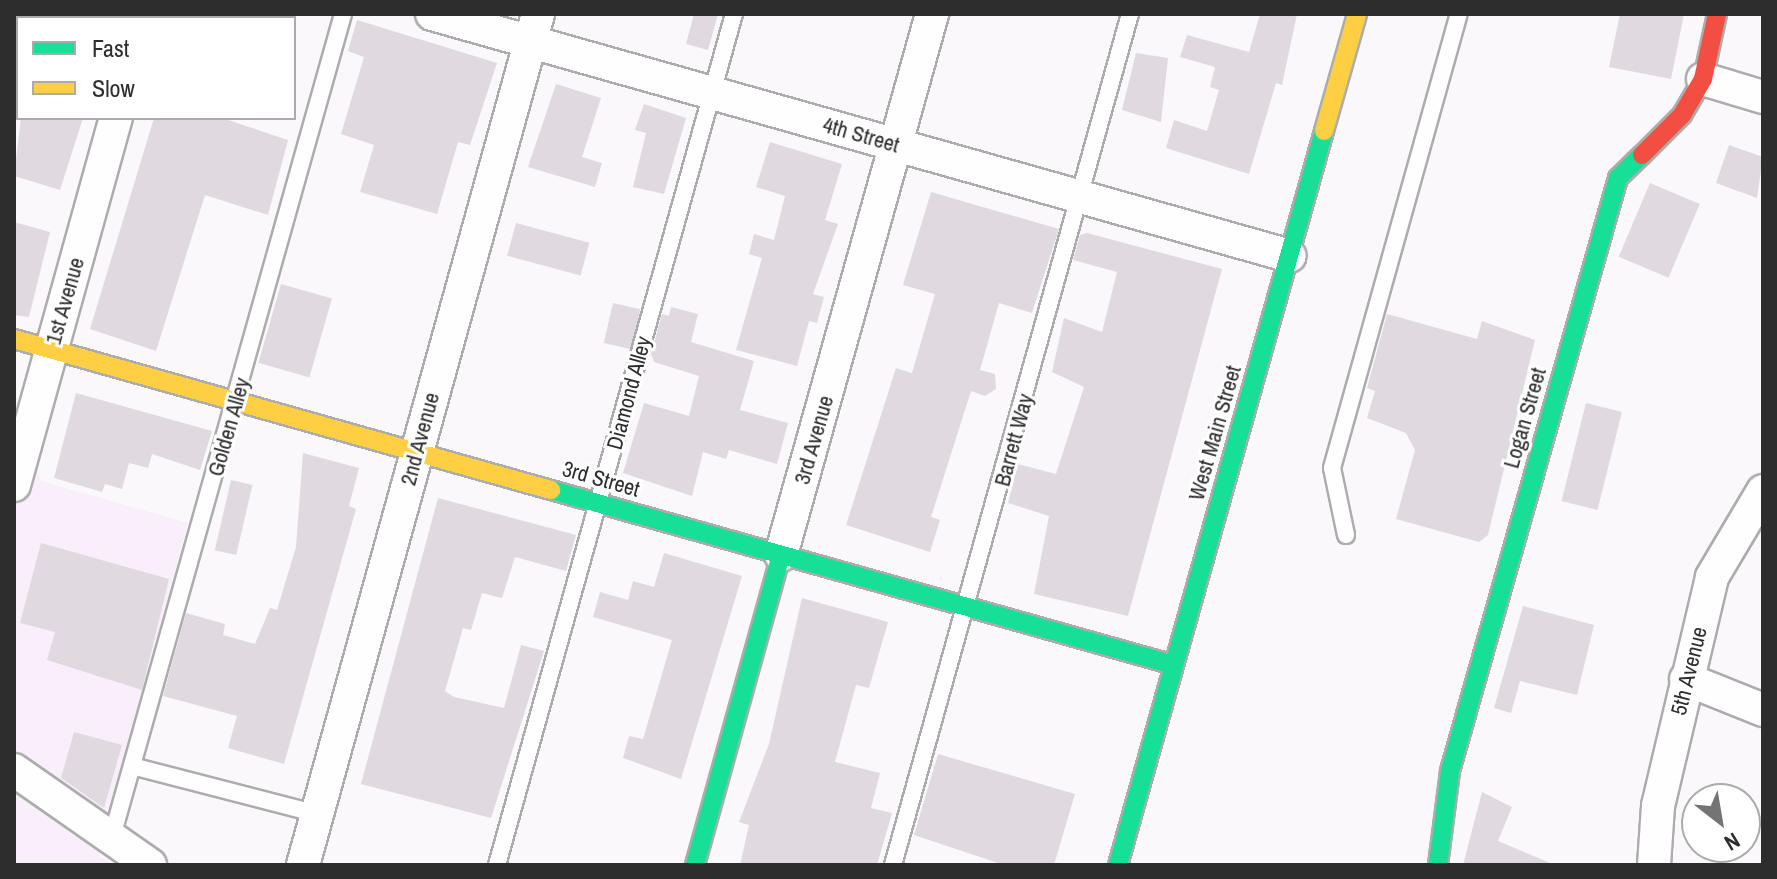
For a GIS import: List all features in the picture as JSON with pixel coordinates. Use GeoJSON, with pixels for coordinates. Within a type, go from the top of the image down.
{"type":"FeatureCollection","features":[{"type":"Feature","properties":{"kind":"street","name":"4th Street"},"geometry":{"type":"LineString","coordinates":[[432,14],[534,28],[711,93],[1290,256]]}},
{"type":"Feature","properties":{"kind":"street","name":"3rd Avenue"},"geometry":{"type":"LineString","coordinates":[[695,865],[932,14]]}},
{"type":"Feature","properties":{"kind":"street","name":"West Main Street"},"geometry":{"type":"LineString","coordinates":[[1118,865],[1357,14]]}},
{"type":"Feature","properties":{"kind":"street","name":"Logan Street"},"geometry":{"type":"LineString","coordinates":[[1438,865],[1450,771],[1618,178],[1682,115],[1703,79],[1717,14]]}},
{"type":"Feature","properties":{"kind":"street","name":"2nd Avenue"},"geometry":{"type":"LineString","coordinates":[[303,865],[534,28]]}},
{"type":"Feature","properties":{"kind":"street"},"geometry":{"type":"LineString","coordinates":[[1703,79],[1763,97]]}},
{"type":"Feature","properties":{"kind":"street","name":"1st Avenue"},"geometry":{"type":"LineString","coordinates":[[14,485],[115,120]]}},
{"type":"Feature","properties":{"kind":"street","name":"3rd Street"},"geometry":{"type":"LineString","coordinates":[[14,339],[1174,665]]}},
{"type":"Feature","properties":{"kind":"street","name":"5th Avenue"},"geometry":{"type":"LineString","coordinates":[[1654,865],[1658,806],[1712,577],[1763,491]]}},
{"type":"Feature","properties":{"kind":"street"},"geometry":{"type":"LineString","coordinates":[[1686,679],[1763,710]]}},
{"type":"Feature","properties":{"kind":"street"},"geometry":{"type":"LineString","coordinates":[[14,770],[150,865]]}},
{"type":"Feature","properties":{"kind":"lane","name":"Golden Alley"},"geometry":{"type":"LineString","coordinates":[[111,840],[343,14]]}},
{"type":"Feature","properties":{"kind":"lane","name":"Diamond Alley"},"geometry":{"type":"LineString","coordinates":[[497,865],[734,14]]}},
{"type":"Feature","properties":{"kind":"lane","name":"Barrett Way"},"geometry":{"type":"LineString","coordinates":[[893,865],[968,608],[1130,14]]}},
{"type":"Feature","properties":{"kind":"lane"},"geometry":{"type":"LineString","coordinates":[[1346,535],[1332,468],[1382,278],[1459,14]]}},
{"type":"Feature","properties":{"kind":"lane"},"geometry":{"type":"LineString","coordinates":[[132,766],[317,814]]}},
{"type":"Feature","properties":{"kind":"shaded area"},"geometry":{"type":"Polygon","coordinates":[[[14,390],[41,481],[188,523],[98,855],[112,865],[14,865],[14,390]]]}},
{"type":"Feature","properties":{"kind":"building"},"geometry":{"type":"Polygon","coordinates":[[[694,14],[718,14],[708,50],[686,44],[694,14]]]}},
{"type":"Feature","properties":{"kind":"building"},"geometry":{"type":"Polygon","coordinates":[[[1260,14],[1297,14],[1282,85],[1276,83],[1249,174],[1166,148],[1174,120],[1207,131],[1219,90],[1210,87],[1215,67],[1180,57],[1187,35],[1249,52],[1260,14]]]}},
{"type":"Feature","properties":{"kind":"building"},"geometry":{"type":"Polygon","coordinates":[[[1620,14],[1684,14],[1671,79],[1609,67],[1620,14]]]}},
{"type":"Feature","properties":{"kind":"building"},"geometry":{"type":"Polygon","coordinates":[[[357,20],[497,63],[470,145],[458,142],[437,214],[360,192],[374,145],[341,134],[364,57],[348,51],[357,20]]]}},
{"type":"Feature","properties":{"kind":"building"},"geometry":{"type":"Polygon","coordinates":[[[1136,53],[1168,58],[1161,122],[1122,110],[1136,53]]]}},
{"type":"Feature","properties":{"kind":"building"},"geometry":{"type":"Polygon","coordinates":[[[556,84],[601,98],[582,157],[602,163],[595,187],[528,167],[556,84]]]}},
{"type":"Feature","properties":{"kind":"building"},"geometry":{"type":"Polygon","coordinates":[[[644,104],[686,118],[664,194],[633,187],[646,133],[635,130],[644,104]]]}},
{"type":"Feature","properties":{"kind":"building"},"geometry":{"type":"Polygon","coordinates":[[[21,120],[82,120],[60,190],[14,176],[21,120]]]}},
{"type":"Feature","properties":{"kind":"building"},"geometry":{"type":"Polygon","coordinates":[[[153,120],[228,120],[288,140],[268,215],[205,195],[156,351],[90,329],[153,120]]]}},
{"type":"Feature","properties":{"kind":"building"},"geometry":{"type":"Polygon","coordinates":[[[770,142],[842,164],[825,220],[838,224],[813,294],[824,297],[817,323],[809,321],[797,366],[736,350],[762,258],[749,254],[754,234],[774,240],[785,196],[756,187],[770,142]]]}},
{"type":"Feature","properties":{"kind":"building"},"geometry":{"type":"Polygon","coordinates":[[[1729,145],[1763,157],[1757,198],[1716,183],[1729,145]]]}},
{"type":"Feature","properties":{"kind":"building"},"geometry":{"type":"Polygon","coordinates":[[[1650,183],[1700,204],[1668,278],[1619,257],[1650,183]]]}},
{"type":"Feature","properties":{"kind":"building"},"geometry":{"type":"Polygon","coordinates":[[[931,192],[1059,229],[1032,313],[999,303],[980,370],[995,374],[996,389],[985,396],[971,391],[931,517],[940,520],[930,552],[846,525],[896,368],[912,373],[935,294],[903,285],[931,192]]]}},
{"type":"Feature","properties":{"kind":"building"},"geometry":{"type":"Polygon","coordinates":[[[14,222],[50,232],[29,317],[14,315],[14,222]]]}},
{"type":"Feature","properties":{"kind":"building"},"geometry":{"type":"Polygon","coordinates":[[[516,223],[589,243],[581,276],[507,256],[516,223]]]}},
{"type":"Feature","properties":{"kind":"building"},"geometry":{"type":"Polygon","coordinates":[[[1087,233],[1222,269],[1128,616],[1034,594],[1049,516],[1008,503],[1018,464],[1056,474],[1084,387],[1052,372],[1064,318],[1102,332],[1117,272],[1073,260],[1080,235],[1087,233]]]}},
{"type":"Feature","properties":{"kind":"building"},"geometry":{"type":"Polygon","coordinates":[[[281,284],[332,299],[309,377],[258,363],[281,284]]]}},
{"type":"Feature","properties":{"kind":"building"},"geometry":{"type":"Polygon","coordinates":[[[613,303],[640,309],[631,349],[604,343],[613,303]]]}},
{"type":"Feature","properties":{"kind":"building"},"geometry":{"type":"Polygon","coordinates":[[[671,307],[698,314],[691,342],[754,361],[740,410],[788,423],[777,464],[729,450],[726,459],[703,452],[692,496],[623,473],[644,403],[689,416],[699,376],[654,362],[651,354],[662,314],[669,316],[671,307]]]}},
{"type":"Feature","properties":{"kind":"building"},"geometry":{"type":"Polygon","coordinates":[[[1387,314],[1477,339],[1482,321],[1535,340],[1488,535],[1479,542],[1396,519],[1415,450],[1406,433],[1367,418],[1375,391],[1367,388],[1387,314]]]}},
{"type":"Feature","properties":{"kind":"building"},"geometry":{"type":"Polygon","coordinates":[[[76,393],[212,431],[200,470],[152,454],[148,468],[129,463],[122,489],[105,484],[102,492],[54,478],[76,393]]]}},
{"type":"Feature","properties":{"kind":"building"},"geometry":{"type":"Polygon","coordinates":[[[1586,403],[1622,412],[1597,510],[1562,501],[1586,403]]]}},
{"type":"Feature","properties":{"kind":"building"},"geometry":{"type":"Polygon","coordinates":[[[303,453],[359,468],[349,506],[356,509],[284,764],[228,748],[237,716],[163,696],[186,613],[225,624],[223,635],[255,644],[270,608],[277,610],[296,547],[303,453]]]}},
{"type":"Feature","properties":{"kind":"building"},"geometry":{"type":"Polygon","coordinates":[[[231,480],[252,485],[236,555],[215,550],[231,480]]]}},
{"type":"Feature","properties":{"kind":"building"},"geometry":{"type":"Polygon","coordinates":[[[438,498],[576,535],[566,571],[515,557],[502,598],[482,593],[471,630],[463,628],[445,691],[454,697],[504,708],[521,645],[544,651],[491,818],[361,784],[438,498]]]}},
{"type":"Feature","properties":{"kind":"building"},"geometry":{"type":"Polygon","coordinates":[[[41,543],[169,579],[142,690],[47,660],[55,632],[20,623],[41,543]]]}},
{"type":"Feature","properties":{"kind":"building"},"geometry":{"type":"Polygon","coordinates":[[[664,553],[742,576],[681,779],[623,758],[629,736],[643,739],[672,640],[593,617],[600,592],[628,600],[633,581],[654,587],[664,553]]]}},
{"type":"Feature","properties":{"kind":"building"},"geometry":{"type":"Polygon","coordinates":[[[802,598],[888,622],[869,688],[856,685],[835,762],[880,773],[871,808],[892,813],[877,865],[740,865],[749,825],[739,822],[769,744],[802,598]]]}},
{"type":"Feature","properties":{"kind":"building"},"geometry":{"type":"Polygon","coordinates":[[[1523,606],[1594,625],[1577,695],[1520,681],[1511,713],[1494,708],[1523,606]]]}},
{"type":"Feature","properties":{"kind":"building"},"geometry":{"type":"Polygon","coordinates":[[[74,732],[122,745],[104,808],[61,778],[74,732]]]}},
{"type":"Feature","properties":{"kind":"building"},"geometry":{"type":"Polygon","coordinates":[[[938,754],[1075,794],[1054,865],[1004,865],[914,835],[938,754]]]}},
{"type":"Feature","properties":{"kind":"building"},"geometry":{"type":"Polygon","coordinates":[[[1482,792],[1512,807],[1498,841],[1555,865],[1463,865],[1482,792]]]}},
{"type":"Feature","properties":{"kind":"traffic: fast"},"geometry":{"type":"LineString","coordinates":[[1118,865],[1324,131]]}},
{"type":"Feature","properties":{"kind":"traffic: fast"},"geometry":{"type":"LineString","coordinates":[[1438,865],[1450,771],[1618,178],[1642,155]]}},
{"type":"Feature","properties":{"kind":"traffic: fast"},"geometry":{"type":"LineString","coordinates":[[551,490],[1174,665]]}},
{"type":"Feature","properties":{"kind":"traffic: fast"},"geometry":{"type":"LineString","coordinates":[[695,865],[781,555]]}},
{"type":"Feature","properties":{"kind":"traffic: slow"},"geometry":{"type":"LineString","coordinates":[[1324,131],[1357,14]]}},
{"type":"Feature","properties":{"kind":"traffic: slow"},"geometry":{"type":"LineString","coordinates":[[14,339],[551,490]]}},
{"type":"Feature","properties":{"kind":"traffic: jam"},"geometry":{"type":"LineString","coordinates":[[1642,155],[1682,115],[1703,79],[1717,14]]}}]}
